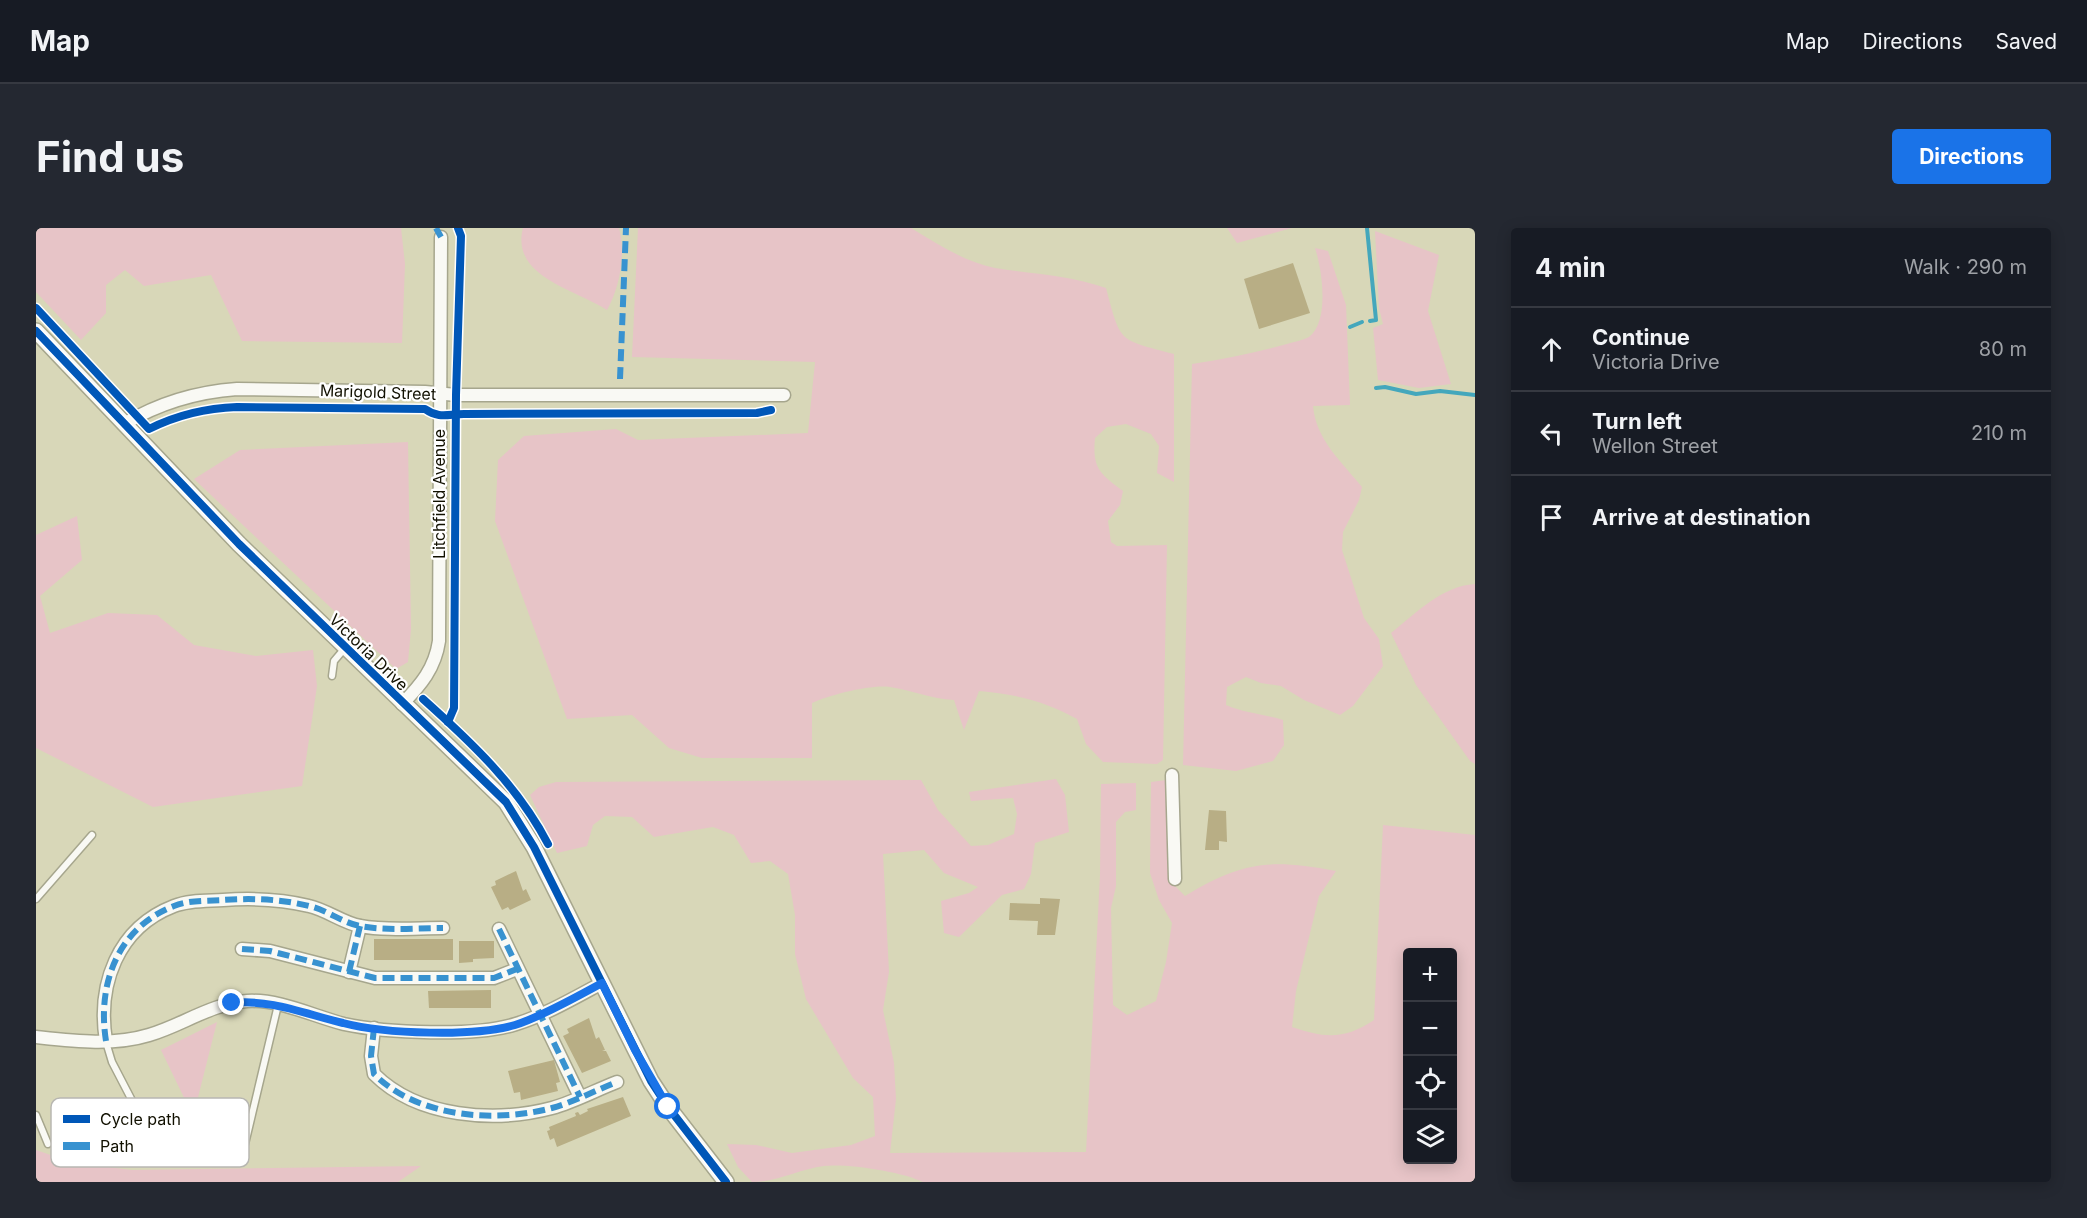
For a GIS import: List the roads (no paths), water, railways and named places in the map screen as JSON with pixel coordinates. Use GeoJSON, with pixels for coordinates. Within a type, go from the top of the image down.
{"type":"FeatureCollection","features":[{"type":"Feature","properties":{"kind":"street","name":"Litchfield Avenue"},"geometry":{"type":"LineString","coordinates":[[402,704],[422,684],[435,661],[439,641],[441,237]]}},
{"type":"Feature","properties":{"kind":"street","name":"Victoria Drive"},"geometry":{"type":"LineString","coordinates":[[36,331],[239,544],[506,802],[534,847],[640,1060],[668,1107],[726,1182]]}},
{"type":"Feature","properties":{"kind":"street","name":"Marigold Street"},"geometry":{"type":"LineString","coordinates":[[124,424],[172,400],[212,391],[260,389],[440,394],[784,395]]}},
{"type":"Feature","properties":{"kind":"street"},"geometry":{"type":"LineString","coordinates":[[1173,774],[1175,879]]}},
{"type":"Feature","properties":{"kind":"street"},"geometry":{"type":"LineString","coordinates":[[106,1041],[103,1020],[104,995],[119,950],[134,932],[175,905],[239,899],[272,899],[311,906],[360,926],[443,928]]}},
{"type":"Feature","properties":{"kind":"street"},"geometry":{"type":"LineString","coordinates":[[349,972],[360,926]]}},
{"type":"Feature","properties":{"kind":"street"},"geometry":{"type":"LineString","coordinates":[[499,929],[580,1097]]}},
{"type":"Feature","properties":{"kind":"street"},"geometry":{"type":"LineString","coordinates":[[242,949],[270,951],[375,978],[494,978],[517,969]]}},
{"type":"Feature","properties":{"kind":"street"},"geometry":{"type":"LineString","coordinates":[[36,1037],[106,1041],[156,1033],[217,1006],[250,1001],[278,1005],[345,1024],[374,1028],[494,1029],[517,1024],[602,983]]}},
{"type":"Feature","properties":{"kind":"street"},"geometry":{"type":"LineString","coordinates":[[374,1028],[371,1056],[374,1074],[406,1096],[434,1108],[498,1115],[527,1114],[555,1107],[616,1082]]}},
{"type":"Feature","properties":{"kind":"lane"},"geometry":{"type":"LineString","coordinates":[[332,676],[334,661],[345,648]]}},
{"type":"Feature","properties":{"kind":"lane"},"geometry":{"type":"LineString","coordinates":[[36,899],[92,835]]}},
{"type":"Feature","properties":{"kind":"lane"},"geometry":{"type":"LineString","coordinates":[[249,1127],[278,1005]]}},
{"type":"Feature","properties":{"kind":"lane"},"geometry":{"type":"LineString","coordinates":[[106,1041],[112,1062],[131,1098]]}},
{"type":"Feature","properties":{"kind":"lane"},"geometry":{"type":"LineString","coordinates":[[36,1114],[48,1144]]}},
{"type":"Feature","properties":{"kind":"waterway"},"geometry":{"type":"LineString","coordinates":[[1367,228],[1376,320],[1370,321]]}},
{"type":"Feature","properties":{"kind":"waterway"},"geometry":{"type":"LineString","coordinates":[[1350,327],[1362,322]]}},
{"type":"Feature","properties":{"kind":"waterway"},"geometry":{"type":"LineString","coordinates":[[1376,388],[1385,387],[1416,394],[1440,391],[1475,395]]}}]}
